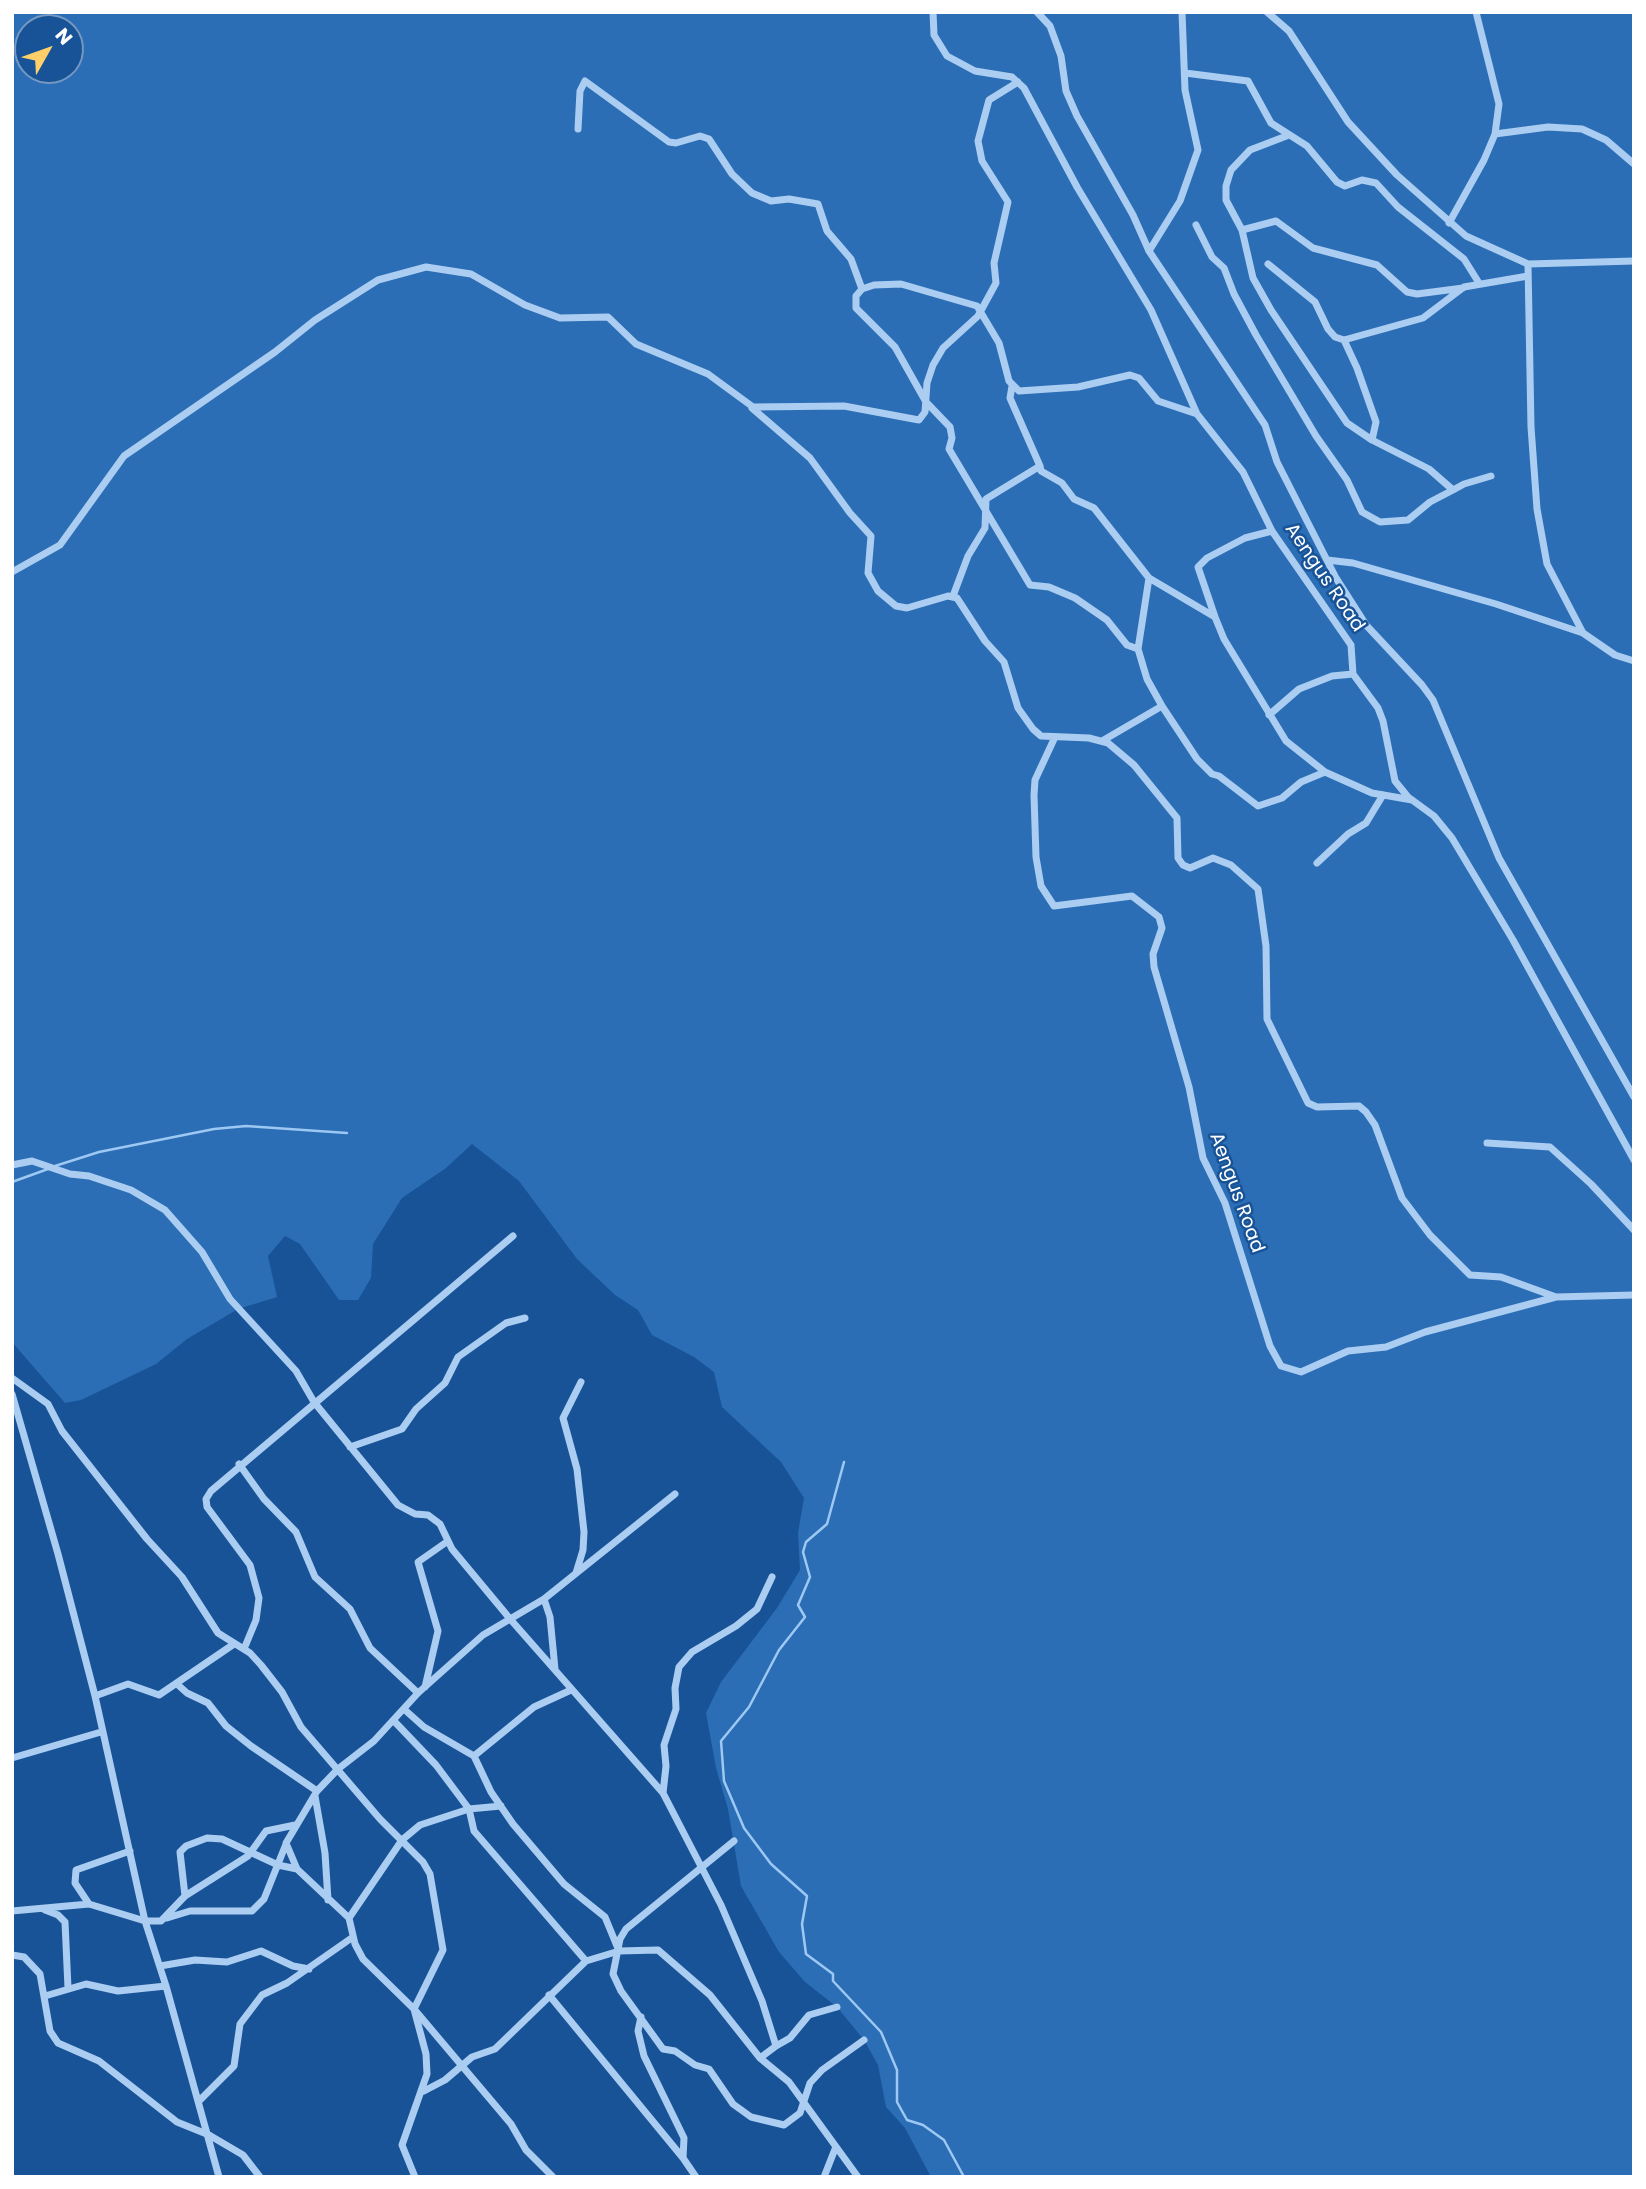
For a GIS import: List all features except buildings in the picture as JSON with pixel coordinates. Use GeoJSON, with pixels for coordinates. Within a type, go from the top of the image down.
{"type":"FeatureCollection","features":[{"type":"Feature","properties":{"kind":"street"},"geometry":{"type":"LineString","coordinates":[[740,399],[761,408],[781,405],[844,407],[915,421],[922,419],[927,383],[943,348],[981,310],[996,283],[993,263],[1008,211],[1006,197],[979,154],[978,141],[989,100],[1018,82],[1012,76],[975,71],[947,56],[934,35],[933,12]]}},
{"type":"Feature","properties":{"kind":"street"},"geometry":{"type":"LineString","coordinates":[[1037,12],[1050,26],[1061,56],[1066,91],[1077,116],[1133,215],[1149,251],[1265,425],[1277,462],[1326,560],[1366,625],[1433,700],[1499,858],[1634,1097]]}},
{"type":"Feature","properties":{"kind":"street"},"geometry":{"type":"LineString","coordinates":[[1149,251],[1180,201],[1198,150],[1185,73],[1182,12]]}},
{"type":"Feature","properties":{"kind":"street"},"geometry":{"type":"LineString","coordinates":[[1267,12],[1289,31],[1348,122],[1397,175],[1466,236],[1528,264],[1634,261]]}},
{"type":"Feature","properties":{"kind":"street"},"geometry":{"type":"LineString","coordinates":[[1449,223],[1484,160],[1495,134],[1499,104],[1488,48],[1476,12]]}},
{"type":"Feature","properties":{"kind":"street"},"geometry":{"type":"LineString","coordinates":[[1185,73],[1248,81],[1264,115],[1307,146],[1337,182],[1345,186],[1362,180],[1376,183],[1398,207],[1464,259],[1479,283]]}},
{"type":"Feature","properties":{"kind":"street"},"geometry":{"type":"LineString","coordinates":[[578,129],[580,91],[585,80],[669,142],[676,144],[700,136],[709,139],[732,174],[752,192],[771,201],[789,198],[818,204],[827,231],[851,259],[862,289]]}},
{"type":"Feature","properties":{"kind":"street","name":"Aengus Road"},"geometry":{"type":"LineString","coordinates":[[1018,82],[1151,310],[1197,414],[1243,472],[1272,531],[1351,645],[1353,674],[1378,708],[1386,730],[1395,781],[1412,800],[1434,816],[1452,838],[1513,940],[1634,1160]]}},
{"type":"Feature","properties":{"kind":"street"},"geometry":{"type":"LineString","coordinates":[[1495,134],[1548,127],[1582,129],[1606,140],[1634,164]]}},
{"type":"Feature","properties":{"kind":"street"},"geometry":{"type":"LineString","coordinates":[[1289,135],[1250,150],[1231,170],[1226,200],[1242,230],[1253,278],[1271,310],[1347,423],[1372,440],[1429,469],[1453,491]]}},
{"type":"Feature","properties":{"kind":"street"},"geometry":{"type":"LineString","coordinates":[[1242,230],[1276,221],[1313,248],[1377,265],[1407,292],[1417,294],[1528,276]]}},
{"type":"Feature","properties":{"kind":"street"},"geometry":{"type":"LineString","coordinates":[[1196,225],[1212,257],[1224,268],[1234,294],[1256,335],[1316,436],[1347,480],[1362,512],[1380,522],[1408,520],[1430,502],[1464,484],[1491,476]]}},
{"type":"Feature","properties":{"kind":"street"},"geometry":{"type":"LineString","coordinates":[[1268,264],[1315,302],[1328,329],[1335,337],[1344,340],[1423,318],[1464,287]]}},
{"type":"Feature","properties":{"kind":"street"},"geometry":{"type":"LineString","coordinates":[[1528,264],[1531,427],[1537,509],[1547,564],[1583,634]]}},
{"type":"Feature","properties":{"kind":"street"},"geometry":{"type":"LineString","coordinates":[[12,572],[60,545],[69,528],[124,456],[265,359],[315,320],[378,280],[413,269],[441,267],[471,274],[525,305],[560,318],[608,317],[636,344],[708,374],[810,458],[849,513],[866,529],[872,547],[869,579],[878,591],[896,606],[907,608],[953,596]]}},
{"type":"Feature","properties":{"kind":"street"},"geometry":{"type":"LineString","coordinates":[[1138,649],[1127,645],[1107,620],[1075,598],[1049,587],[1030,585],[1009,545],[985,513],[948,449],[952,438],[950,427],[926,401],[895,347],[856,308],[856,296],[862,289],[901,284],[973,304],[981,310],[999,343],[1012,386],[1010,398],[1045,474],[1062,483],[1074,499],[1094,508],[1149,578],[1215,617]]}},
{"type":"Feature","properties":{"kind":"street"},"geometry":{"type":"LineString","coordinates":[[1344,340],[1376,422],[1372,440]]}},
{"type":"Feature","properties":{"kind":"street"},"geometry":{"type":"LineString","coordinates":[[1012,386],[1019,391],[1078,387],[1130,374],[1139,378],[1158,401],[1197,414]]}},
{"type":"Feature","properties":{"kind":"street"},"geometry":{"type":"LineString","coordinates":[[953,596],[968,556],[985,528],[984,504],[990,495],[1040,466]]}},
{"type":"Feature","properties":{"kind":"street"},"geometry":{"type":"LineString","coordinates":[[1272,531],[1245,538],[1207,558],[1198,567],[1224,639],[1286,741],[1325,772],[1383,795],[1412,800]]}},
{"type":"Feature","properties":{"kind":"street"},"geometry":{"type":"LineString","coordinates":[[1326,560],[1379,570],[1583,634],[1615,655],[1634,662]]}},
{"type":"Feature","properties":{"kind":"street"},"geometry":{"type":"LineString","coordinates":[[1149,578],[1138,649],[1147,678],[1162,706],[1197,758],[1212,774],[1219,776],[1256,805],[1282,799],[1301,782],[1325,772]]}},
{"type":"Feature","properties":{"kind":"street"},"geometry":{"type":"LineString","coordinates":[[953,596],[961,603],[985,641],[1004,662],[1018,708],[1027,723],[1041,736],[1102,741],[1134,765],[1167,802],[1177,818],[1178,858],[1183,865],[1190,868],[1213,858],[1231,865],[1258,889],[1266,946],[1267,1019],[1308,1103],[1317,1107],[1359,1106],[1366,1112],[1375,1125],[1402,1198],[1430,1235],[1470,1275],[1501,1277],[1556,1297]]}},
{"type":"Feature","properties":{"kind":"street"},"geometry":{"type":"LineString","coordinates":[[1269,715],[1299,689],[1332,676],[1353,674]]}},
{"type":"Feature","properties":{"kind":"street"},"geometry":{"type":"LineString","coordinates":[[1102,741],[1162,706]]}},
{"type":"Feature","properties":{"kind":"street","name":"Aengus Road"},"geometry":{"type":"LineString","coordinates":[[1055,737],[1035,780],[1036,857],[1041,886],[1054,906],[1132,895],[1160,917],[1162,928],[1153,954],[1154,967],[1189,1087],[1203,1158],[1225,1203],[1270,1346],[1281,1366],[1301,1372],[1348,1351],[1386,1347],[1425,1332],[1556,1297],[1634,1295]]}},
{"type":"Feature","properties":{"kind":"street"},"geometry":{"type":"LineString","coordinates":[[1317,863],[1348,834],[1366,823],[1383,795]]}},
{"type":"Feature","properties":{"kind":"street"},"geometry":{"type":"LineString","coordinates":[[1487,1143],[1550,1147],[1591,1184],[1634,1230]]}},
{"type":"Feature","properties":{"kind":"street"},"geometry":{"type":"LineString","coordinates":[[12,1165],[32,1161],[70,1174],[89,1176],[131,1190],[165,1210],[202,1252],[230,1299],[296,1371],[314,1402],[398,1505],[415,1514],[435,1518],[448,1541],[511,1620],[663,1793],[742,1948],[776,2046]]}},
{"type":"Feature","properties":{"kind":"street"},"geometry":{"type":"LineString","coordinates":[[244,1649],[256,1620],[259,1598],[250,1565],[215,1520],[206,1499],[239,1464],[513,1236]]}},
{"type":"Feature","properties":{"kind":"street"},"geometry":{"type":"LineString","coordinates":[[351,1447],[402,1429],[416,1409],[444,1383],[458,1357],[481,1344],[506,1324],[524,1318]]}},
{"type":"Feature","properties":{"kind":"street"},"geometry":{"type":"LineString","coordinates":[[12,1378],[48,1404],[62,1431],[147,1539],[182,1577],[218,1633],[244,1649],[268,1673],[301,1727],[430,1874],[443,1938],[439,1963],[414,2009],[426,2054],[427,2074],[424,2091],[402,2145],[415,2177]]}},
{"type":"Feature","properties":{"kind":"street"},"geometry":{"type":"LineString","coordinates":[[576,1574],[583,1550],[584,1532],[576,1461],[563,1418],[581,1382]]}},
{"type":"Feature","properties":{"kind":"street"},"geometry":{"type":"LineString","coordinates":[[12,1394],[58,1554],[94,1696],[145,1921],[209,2134],[219,2177]]}},
{"type":"Feature","properties":{"kind":"street"},"geometry":{"type":"LineString","coordinates":[[239,1464],[264,1499],[296,1532],[315,1577],[350,1609],[370,1648],[421,1691]]}},
{"type":"Feature","properties":{"kind":"street"},"geometry":{"type":"LineString","coordinates":[[12,1911],[89,1904],[145,1921],[164,1919],[190,1911],[252,1911],[264,1899],[295,1825],[316,1793],[338,1769],[374,1741],[421,1691],[483,1635],[544,1599],[675,1494]]}},
{"type":"Feature","properties":{"kind":"street"},"geometry":{"type":"LineString","coordinates":[[421,1691],[438,1631],[418,1562],[448,1541]]}},
{"type":"Feature","properties":{"kind":"street"},"geometry":{"type":"LineString","coordinates":[[663,1793],[666,1766],[664,1745],[676,1709],[675,1688],[679,1667],[692,1652],[736,1626],[757,1609],[772,1577]]}},
{"type":"Feature","properties":{"kind":"street"},"geometry":{"type":"LineString","coordinates":[[544,1599],[550,1617],[555,1670]]}},
{"type":"Feature","properties":{"kind":"street"},"geometry":{"type":"LineString","coordinates":[[94,1696],[128,1684],[159,1695],[234,1644]]}},
{"type":"Feature","properties":{"kind":"street"},"geometry":{"type":"LineString","coordinates":[[177,1684],[187,1693],[208,1703],[226,1726],[316,1793],[328,1900]]}},
{"type":"Feature","properties":{"kind":"street"},"geometry":{"type":"LineString","coordinates":[[474,1756],[534,1706],[571,1690]]}},
{"type":"Feature","properties":{"kind":"street"},"geometry":{"type":"LineString","coordinates":[[405,1710],[425,1727],[474,1756],[501,1806],[564,1884],[605,1917],[619,1951]]}},
{"type":"Feature","properties":{"kind":"street"},"geometry":{"type":"LineString","coordinates":[[394,1721],[436,1765],[469,1809],[474,1831],[586,1961]]}},
{"type":"Feature","properties":{"kind":"street"},"geometry":{"type":"LineString","coordinates":[[12,1758],[101,1732]]}},
{"type":"Feature","properties":{"kind":"street"},"geometry":{"type":"LineString","coordinates":[[349,1918],[402,1840],[420,1825],[469,1809],[501,1806]]}},
{"type":"Feature","properties":{"kind":"street"},"geometry":{"type":"LineString","coordinates":[[164,1919],[185,1896],[251,1852],[266,1831],[295,1825]]}},
{"type":"Feature","properties":{"kind":"street"},"geometry":{"type":"LineString","coordinates":[[185,1896],[181,1849],[207,1838],[222,1839],[278,1865],[297,1869]]}},
{"type":"Feature","properties":{"kind":"street"},"geometry":{"type":"LineString","coordinates":[[734,1841],[700,1866],[648,1913],[626,1928],[613,1974],[641,2017],[663,2049],[675,2051],[695,2065],[709,2069],[733,2104],[751,2117],[784,2124],[793,2121],[805,2106],[806,2092],[816,2077],[864,2040]]}},
{"type":"Feature","properties":{"kind":"street"},"geometry":{"type":"LineString","coordinates":[[286,1843],[297,1869],[349,1918],[353,1937],[369,1966],[414,2009],[511,2124],[526,2150],[553,2177]]}},
{"type":"Feature","properties":{"kind":"street"},"geometry":{"type":"LineString","coordinates":[[89,1904],[75,1884],[76,1870],[130,1851]]}},
{"type":"Feature","properties":{"kind":"street"},"geometry":{"type":"LineString","coordinates":[[41,1908],[58,1915],[65,1922],[68,1988]]}},
{"type":"Feature","properties":{"kind":"street"},"geometry":{"type":"LineString","coordinates":[[199,2101],[234,2066],[240,2024],[262,1995],[310,1969],[353,1937]]}},
{"type":"Feature","properties":{"kind":"street"},"geometry":{"type":"LineString","coordinates":[[424,2091],[462,2067],[472,2057],[495,2049],[586,1961],[619,1951],[658,1950],[710,1995],[760,2058],[789,2082],[835,2149],[858,2177]]}},
{"type":"Feature","properties":{"kind":"street"},"geometry":{"type":"LineString","coordinates":[[160,1966],[195,1960],[227,1962],[261,1951],[293,1966],[310,1969]]}},
{"type":"Feature","properties":{"kind":"street"},"geometry":{"type":"LineString","coordinates":[[12,1955],[23,1956],[32,1962],[40,1974],[50,2031],[58,2043],[99,2061],[177,2122],[209,2134],[243,2155],[260,2177]]}},
{"type":"Feature","properties":{"kind":"street"},"geometry":{"type":"LineString","coordinates":[[45,1996],[86,1984],[118,1991],[166,1986]]}},
{"type":"Feature","properties":{"kind":"street"},"geometry":{"type":"LineString","coordinates":[[550,1995],[696,2177]]}},
{"type":"Feature","properties":{"kind":"street"},"geometry":{"type":"LineString","coordinates":[[760,2058],[790,2038],[809,2015],[836,2007]]}},
{"type":"Feature","properties":{"kind":"street"},"geometry":{"type":"LineString","coordinates":[[641,2017],[638,2031],[644,2056],[684,2138],[683,2158]]}},
{"type":"Feature","properties":{"kind":"street"},"geometry":{"type":"LineString","coordinates":[[824,2177],[835,2149]]}},
{"type":"Feature","properties":{"kind":"shaded area"},"geometry":{"type":"Polygon","coordinates":[[[12,12],[1634,12],[1634,2177],[931,2177],[905,2128],[886,2107],[878,2065],[864,2040],[837,2007],[805,1982],[779,1952],[741,1886],[728,1809],[716,1768],[706,1713],[721,1682],[777,1608],[800,1570],[798,1533],[804,1498],[781,1462],[722,1407],[714,1372],[694,1357],[652,1335],[638,1310],[615,1295],[577,1259],[519,1181],[472,1144],[446,1168],[402,1198],[373,1244],[371,1278],[358,1300],[339,1300],[300,1244],[285,1236],[268,1256],[277,1297],[238,1309],[187,1339],[156,1364],[81,1400],[65,1403],[12,1342],[12,12]]]}},
{"type":"Feature","properties":{"kind":"waterway"},"geometry":{"type":"LineString","coordinates":[[55,1166],[99,1152],[214,1129],[246,1126],[347,1133]]}},
{"type":"Feature","properties":{"kind":"waterway"},"geometry":{"type":"LineString","coordinates":[[12,1182],[48,1169]]}},
{"type":"Feature","properties":{"kind":"waterway"},"geometry":{"type":"LineString","coordinates":[[844,1462],[827,1524],[806,1542],[803,1552],[810,1577],[798,1605],[805,1617],[779,1650],[749,1707],[721,1741],[724,1781],[744,1828],[771,1864],[807,1896],[802,1924],[806,1954],[833,1974],[833,1981],[881,2032],[897,2070],[897,2102],[907,2120],[923,2125],[944,2140],[964,2177]]}}]}
